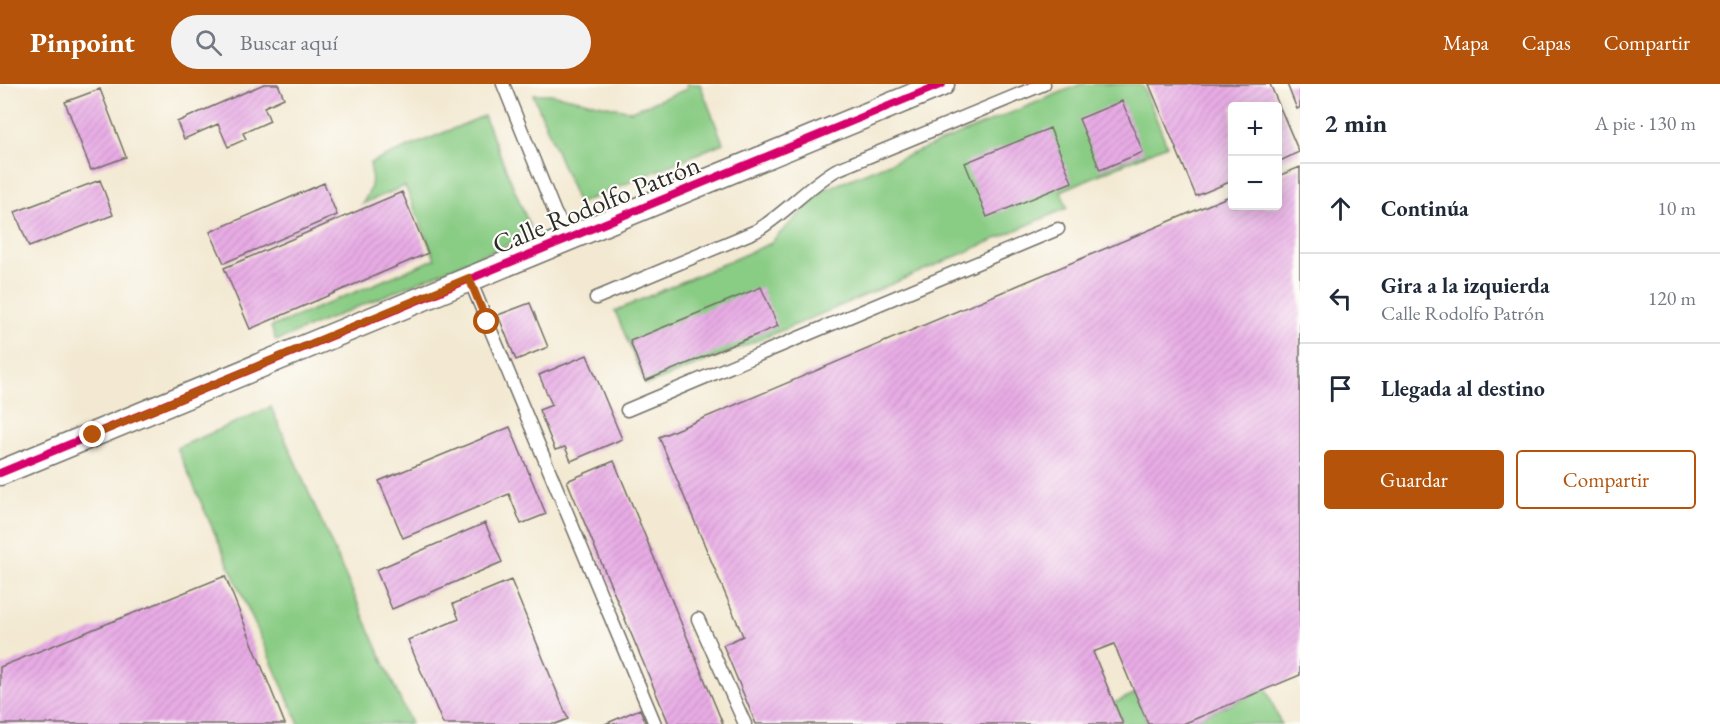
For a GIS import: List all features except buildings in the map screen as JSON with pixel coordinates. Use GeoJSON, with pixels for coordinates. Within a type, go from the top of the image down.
{"type":"FeatureCollection","features":[{"type":"Feature","properties":{"kind":"street","name":"Calle Rodolfo Patrón"},"geometry":{"type":"LineString","coordinates":[[0,473],[942,84]]}},
{"type":"Feature","properties":{"kind":"lane"},"geometry":{"type":"LineString","coordinates":[[503,84],[555,213],[570,238]]}},
{"type":"Feature","properties":{"kind":"lane"},"geometry":{"type":"LineString","coordinates":[[596,298],[756,231],[770,223],[821,179],[836,170],[1044,84]]}},
{"type":"Feature","properties":{"kind":"lane"},"geometry":{"type":"LineString","coordinates":[[627,410],[1058,229]]}},
{"type":"Feature","properties":{"kind":"lane"},"geometry":{"type":"LineString","coordinates":[[469,278],[655,724]]}},
{"type":"Feature","properties":{"kind":"lane"},"geometry":{"type":"LineString","coordinates":[[698,620],[745,724]]}},
{"type":"Feature","properties":{"kind":"green space"},"geometry":{"type":"Polygon","coordinates":[[[686,84],[700,84],[723,143],[578,204],[533,94],[551,94],[631,111],[687,89],[686,84]]]}},
{"type":"Feature","properties":{"kind":"green space"},"geometry":{"type":"Polygon","coordinates":[[[1081,84],[1142,84],[1167,145],[1061,191],[1067,208],[805,321],[646,385],[615,311],[769,244],[824,190],[1081,84]]]}},
{"type":"Feature","properties":{"kind":"green space"},"geometry":{"type":"Polygon","coordinates":[[[484,116],[533,234],[276,341],[271,327],[435,259],[405,186],[362,204],[371,185],[370,163],[484,116]]]}},
{"type":"Feature","properties":{"kind":"green space"},"geometry":{"type":"Polygon","coordinates":[[[271,407],[411,724],[299,724],[177,448],[271,407]]]}},
{"type":"Feature","properties":{"kind":"green space"},"geometry":{"type":"Polygon","coordinates":[[[1266,689],[1281,724],[1183,724],[1266,689]]]}},
{"type":"Feature","properties":{"kind":"green space"},"geometry":{"type":"Polygon","coordinates":[[[1136,693],[1148,724],[1123,724],[1114,703],[1136,693]]]}},
{"type":"Feature","properties":{"kind":"cycle path"},"geometry":{"type":"LineString","coordinates":[[0,473],[942,84]]}},
{"type":"Feature","properties":{"kind":"route"},"geometry":{"type":"LineString","coordinates":[[93,435],[469,278],[487,322]]}}]}
